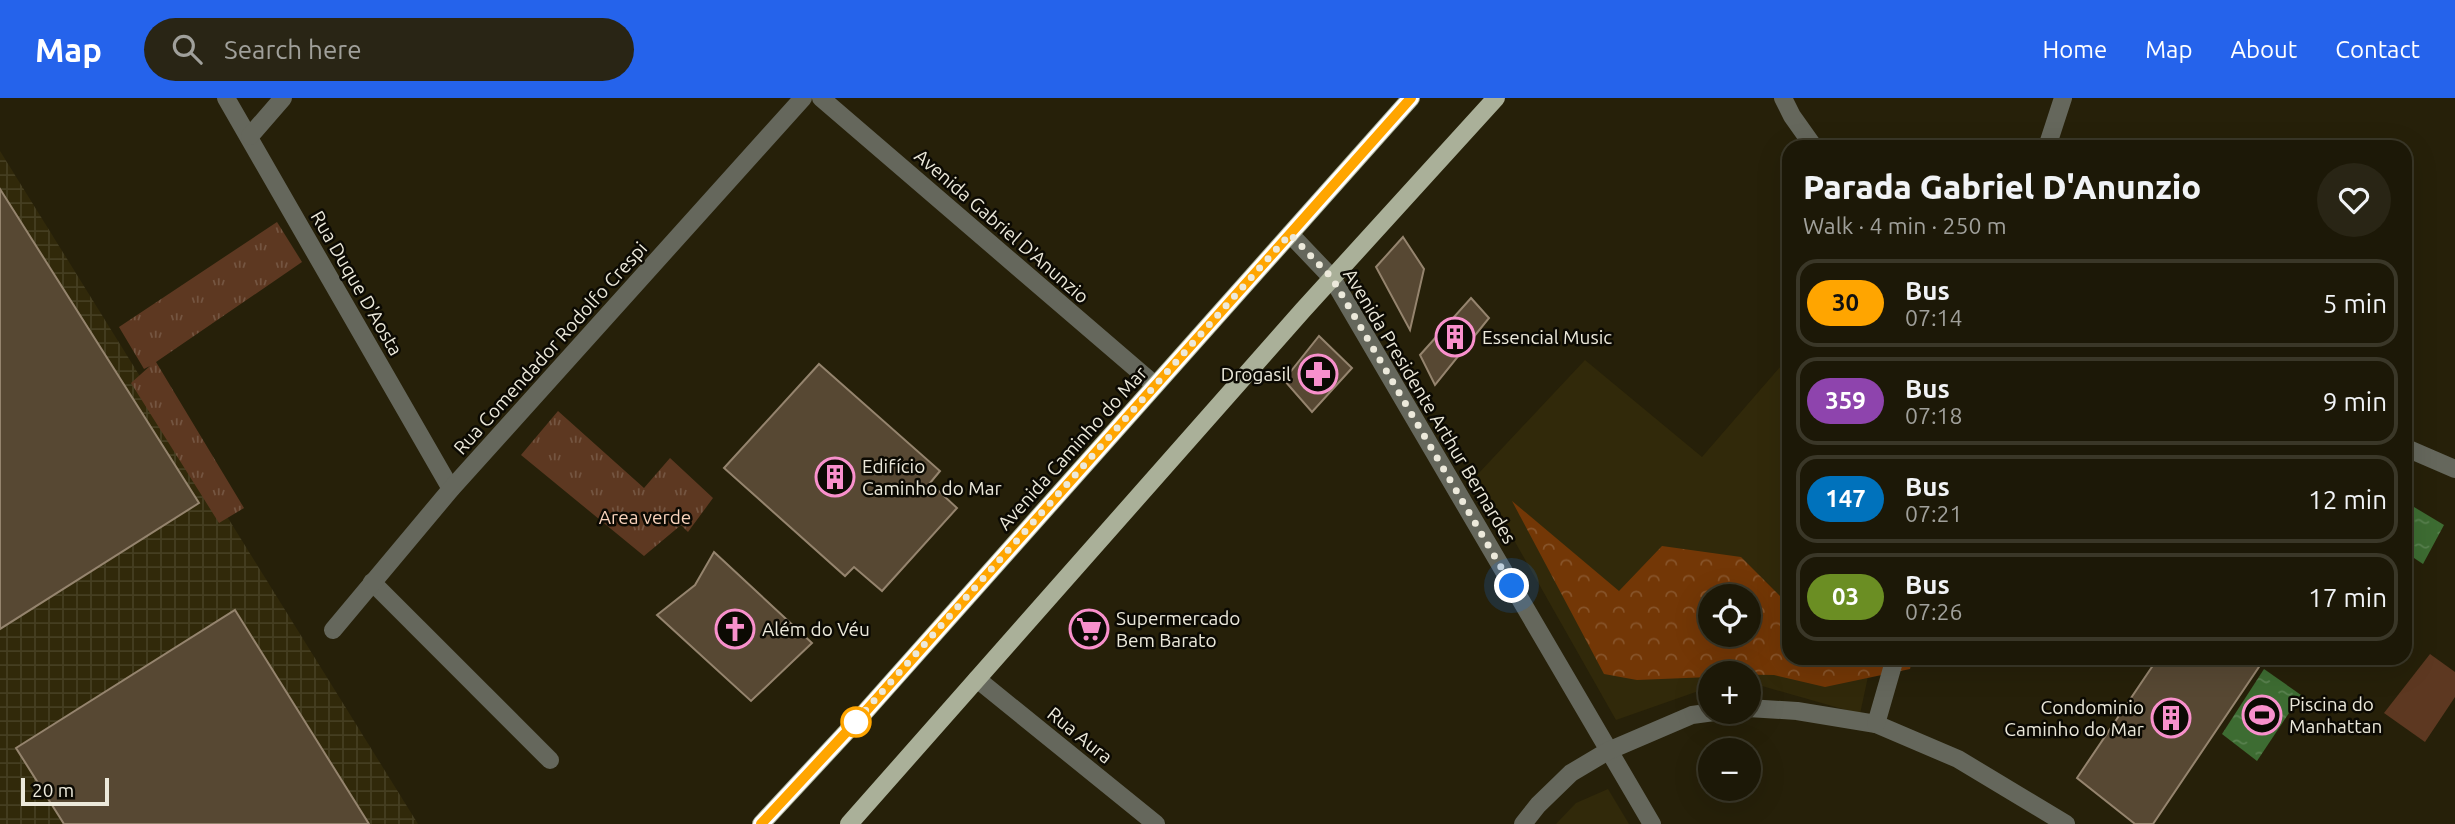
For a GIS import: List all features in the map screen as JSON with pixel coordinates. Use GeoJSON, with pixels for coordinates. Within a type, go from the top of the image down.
{"type":"FeatureCollection","features":[{"type":"Feature","properties":{"kind":"main road","name":"Avenida Caminho do Mar"},"geometry":{"type":"LineString","coordinates":[[761,824],[865,712],[1411,98]]}},
{"type":"Feature","properties":{"kind":"main road"},"geometry":{"type":"LineString","coordinates":[[849,824],[1332,278],[1496,98]]}},
{"type":"Feature","properties":{"kind":"street","name":"Rua Duque D'Aosta"},"geometry":{"type":"LineString","coordinates":[[226,98],[451,489]]}},
{"type":"Feature","properties":{"kind":"street"},"geometry":{"type":"LineString","coordinates":[[250,136],[283,98]]}},
{"type":"Feature","properties":{"kind":"street","name":"Rua Comendador Rodolfo Crespi"},"geometry":{"type":"LineString","coordinates":[[333,629],[451,489],[803,98]]}},
{"type":"Feature","properties":{"kind":"street","name":"Avenida Gabriel D'Anunzio"},"geometry":{"type":"LineString","coordinates":[[821,98],[1155,386]]}},
{"type":"Feature","properties":{"kind":"street"},"geometry":{"type":"LineString","coordinates":[[1783,98],[1809,140]]}},
{"type":"Feature","properties":{"kind":"street"},"geometry":{"type":"LineString","coordinates":[[2050,140],[2063,98]]}},
{"type":"Feature","properties":{"kind":"street","name":"Avenida Presidente Arthur Bernardes"},"geometry":{"type":"LineString","coordinates":[[1290,234],[1332,278],[1651,824]]}},
{"type":"Feature","properties":{"kind":"street"},"geometry":{"type":"LineString","coordinates":[[2412,450],[2455,469]]}},
{"type":"Feature","properties":{"kind":"street"},"geometry":{"type":"LineString","coordinates":[[372,582],[550,760]]}},
{"type":"Feature","properties":{"kind":"street"},"geometry":{"type":"LineString","coordinates":[[1876,724],[1893,665]]}},
{"type":"Feature","properties":{"kind":"street","name":"Rua Aura"},"geometry":{"type":"LineString","coordinates":[[978,679],[1156,824]]}},
{"type":"Feature","properties":{"kind":"street"},"geometry":{"type":"LineString","coordinates":[[1761,709],[1797,711],[1876,724],[1958,759],[2066,824]]}},
{"type":"Feature","properties":{"kind":"street"},"geometry":{"type":"LineString","coordinates":[[1523,824],[1571,773],[1608,751],[1698,714]]}},
{"type":"Feature","properties":{"kind":"shaded area"},"geometry":{"type":"Polygon","coordinates":[[[0,151],[418,824],[0,824],[0,151]]]}},
{"type":"Feature","properties":{"kind":"shaded area"},"geometry":{"type":"Polygon","coordinates":[[[1585,360],[1702,457],[1782,365],[1782,665],[1870,665],[1860,714],[1761,686],[1761,661],[1698,661],[1698,691],[1616,720],[1477,475],[1585,360]]]}},
{"type":"Feature","properties":{"kind":"shaded area"},"geometry":{"type":"Polygon","coordinates":[[[1608,789],[1629,824],[1556,824],[1576,803],[1608,789]]]}},
{"type":"Feature","properties":{"kind":"green space"},"geometry":{"type":"Polygon","coordinates":[[[277,222],[302,262],[156,362],[244,508],[219,523],[131,383],[150,366],[144,369],[119,327],[277,222]]]}},
{"type":"Feature","properties":{"kind":"green space","name":"Area verde"},"geometry":{"type":"Polygon","coordinates":[[[558,411],[644,488],[670,458],[713,498],[688,532],[681,525],[644,556],[521,455],[558,411]]]}},
{"type":"Feature","properties":{"kind":"green space"},"geometry":{"type":"Polygon","coordinates":[[[1512,501],[1619,591],[1662,546],[1741,557],[1782,598],[1782,665],[1911,665],[1910,669],[1825,687],[1774,675],[1761,675],[1761,661],[1698,661],[1698,677],[1637,680],[1604,674],[1512,501]]]}},
{"type":"Feature","properties":{"kind":"green space"},"geometry":{"type":"Polygon","coordinates":[[[2430,654],[2455,672],[2455,697],[2425,742],[2384,713],[2430,654]]]}},
{"type":"Feature","properties":{"kind":"water"},"geometry":{"type":"Polygon","coordinates":[[[2412,506],[2444,525],[2423,564],[2412,557],[2412,506]]]}},
{"type":"Feature","properties":{"kind":"water","name":"Piscina do Manhattan"},"geometry":{"type":"Polygon","coordinates":[[[2264,669],[2301,695],[2257,761],[2222,734],[2264,669]]]}},
{"type":"Feature","properties":{"kind":"building"},"geometry":{"type":"Polygon","coordinates":[[[0,189],[199,503],[0,629],[0,189]]]}},
{"type":"Feature","properties":{"kind":"building"},"geometry":{"type":"Polygon","coordinates":[[[1403,237],[1424,269],[1410,330],[1376,267],[1403,237]]]}},
{"type":"Feature","properties":{"kind":"building","name":"Essencial Music"},"geometry":{"type":"Polygon","coordinates":[[[1471,298],[1489,318],[1435,385],[1420,355],[1471,298]]]}},
{"type":"Feature","properties":{"kind":"building","name":"Drogasil"},"geometry":{"type":"Polygon","coordinates":[[[1319,336],[1352,368],[1312,412],[1284,380],[1319,336]]]}},
{"type":"Feature","properties":{"kind":"building","name":"Edifício Caminho do Mar"},"geometry":{"type":"Polygon","coordinates":[[[819,364],[940,471],[930,483],[957,508],[882,591],[854,567],[845,576],[724,468],[819,364]]]}},
{"type":"Feature","properties":{"kind":"building","name":"Além do Véu"},"geometry":{"type":"Polygon","coordinates":[[[714,552],[812,643],[751,701],[657,615],[695,585],[714,552]]]}},
{"type":"Feature","properties":{"kind":"building"},"geometry":{"type":"Polygon","coordinates":[[[235,610],[369,824],[64,824],[16,748],[235,610]]]}},
{"type":"Feature","properties":{"kind":"building","name":"Condominio Caminho do Mar"},"geometry":{"type":"Polygon","coordinates":[[[2153,665],[2260,665],[2153,824],[2135,824],[2077,778],[2153,665]]]}},
{"type":"Feature","properties":{"kind":"bus line","name":"30"},"geometry":{"type":"LineString","coordinates":[[761,824],[865,712],[1411,98]]}},
{"type":"Feature","properties":{"kind":"place","name":"Essencial Music"},"geometry":{"type":"Point","coordinates":[1455,337]}},
{"type":"Feature","properties":{"kind":"place","name":"Drogasil"},"geometry":{"type":"Point","coordinates":[1318,374]}},
{"type":"Feature","properties":{"kind":"place","name":"Edifício Caminho do Mar"},"geometry":{"type":"Point","coordinates":[835,477]}},
{"type":"Feature","properties":{"kind":"place","name":"Além do Véu"},"geometry":{"type":"Point","coordinates":[735,629]}},
{"type":"Feature","properties":{"kind":"place","name":"Supermercado Bem Barato"},"geometry":{"type":"Point","coordinates":[1089,629]}},
{"type":"Feature","properties":{"kind":"place","name":"Piscina do Manhattan"},"geometry":{"type":"Point","coordinates":[2262,715]}},
{"type":"Feature","properties":{"kind":"place","name":"Condominio Caminho do Mar"},"geometry":{"type":"Point","coordinates":[2171,718]}},
{"type":"Feature","properties":{"kind":"route"},"geometry":{"type":"LineString","coordinates":[[856,722],[848,730],[1290,234],[1332,278],[1512,586]]}}]}
